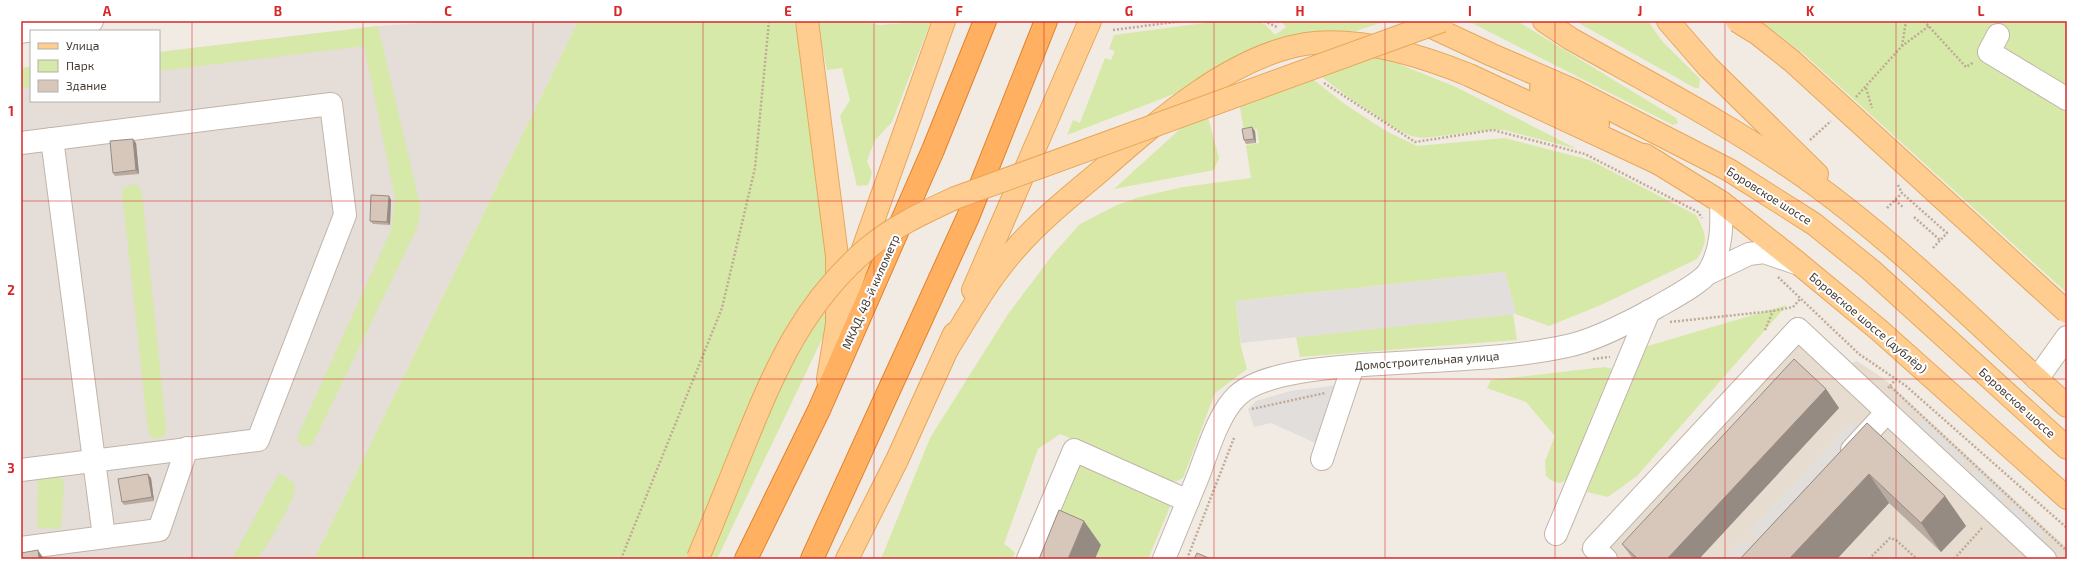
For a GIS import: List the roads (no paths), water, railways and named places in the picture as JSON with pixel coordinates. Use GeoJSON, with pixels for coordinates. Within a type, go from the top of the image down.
{"type":"FeatureCollection","features":[{"type":"Feature","properties":{"kind":"highway","name":"МКАД, 48-й километр"},"geometry":{"type":"LineString","coordinates":[[746,559],[819,410],[933,150],[985,21]]}},
{"type":"Feature","properties":{"kind":"highway"},"geometry":{"type":"LineString","coordinates":[[812,559],[968,217],[1046,21]]}},
{"type":"Feature","properties":{"kind":"main road"},"geometry":{"type":"LineString","coordinates":[[807,21],[836,256],[837,324],[830,372],[819,410]]}},
{"type":"Feature","properties":{"kind":"main road"},"geometry":{"type":"LineString","coordinates":[[837,324],[944,21]]}},
{"type":"Feature","properties":{"kind":"main road"},"geometry":{"type":"LineString","coordinates":[[847,559],[897,460],[948,348],[1090,21]]}},
{"type":"Feature","properties":{"kind":"main road","name":"Боровское шоссе"},"geometry":{"type":"LineString","coordinates":[[1419,21],[1492,55],[1574,90],[1729,170],[1814,224],[1871,270],[2067,448]]}},
{"type":"Feature","properties":{"kind":"main road"},"geometry":{"type":"LineString","coordinates":[[698,559],[777,368],[797,331],[822,295],[847,267],[870,247],[915,218],[955,198],[1442,21]]}},
{"type":"Feature","properties":{"kind":"main road"},"geometry":{"type":"LineString","coordinates":[[1544,21],[1571,39],[1756,144],[1815,184],[1882,238]]}},
{"type":"Feature","properties":{"kind":"main road"},"geometry":{"type":"LineString","coordinates":[[1668,21],[1708,67],[1882,238],[2067,406]]}},
{"type":"Feature","properties":{"kind":"main road"},"geometry":{"type":"LineString","coordinates":[[1737,21],[1772,44],[1792,61],[2067,312]]}},
{"type":"Feature","properties":{"kind":"main road"},"geometry":{"type":"LineString","coordinates":[[948,348],[984,288],[1012,253],[1042,221],[1146,131],[1181,105],[1217,80],[1281,50],[1305,44],[1331,42],[1412,55],[1438,62],[1658,164]]}},
{"type":"Feature","properties":{"kind":"main road"},"geometry":{"type":"LineString","coordinates":[[1492,55],[1658,164]]}},
{"type":"Feature","properties":{"kind":"main road","name":"Боровское шоссе (дублёр)"},"geometry":{"type":"LineString","coordinates":[[1658,164],[1721,202],[1879,330],[2067,498]]}},
{"type":"Feature","properties":{"kind":"street"},"geometry":{"type":"LineString","coordinates":[[34,30],[92,21]]}},
{"type":"Feature","properties":{"kind":"street"},"geometry":{"type":"LineString","coordinates":[[1998,35],[1989,52],[2067,99]]}},
{"type":"Feature","properties":{"kind":"street"},"geometry":{"type":"LineString","coordinates":[[21,143],[331,104],[345,215],[258,440],[21,470]]}},
{"type":"Feature","properties":{"kind":"street"},"geometry":{"type":"LineString","coordinates":[[52,139],[104,537]]}},
{"type":"Feature","properties":{"kind":"street"},"geometry":{"type":"LineString","coordinates":[[1709,272],[1722,233],[1721,202]]}},
{"type":"Feature","properties":{"kind":"street","name":"Домостроительная улица"},"geometry":{"type":"LineString","coordinates":[[1164,559],[1225,412],[1238,395],[1256,384],[1272,377],[1352,366],[1492,357],[1568,346],[1614,328],[1649,311],[1688,288],[1709,272],[1749,254],[1764,252],[1798,264]]}},
{"type":"Feature","properties":{"kind":"street"},"geometry":{"type":"LineString","coordinates":[[1556,534],[1649,311]]}},
{"type":"Feature","properties":{"kind":"street"},"geometry":{"type":"LineString","coordinates":[[1606,559],[1594,548],[1798,329],[2045,559]]}},
{"type":"Feature","properties":{"kind":"street"},"geometry":{"type":"LineString","coordinates":[[2037,379],[2067,337]]}},
{"type":"Feature","properties":{"kind":"street"},"geometry":{"type":"LineString","coordinates":[[1322,459],[1352,366]]}},
{"type":"Feature","properties":{"kind":"street"},"geometry":{"type":"LineString","coordinates":[[1835,467],[1887,412]]}},
{"type":"Feature","properties":{"kind":"street"},"geometry":{"type":"LineString","coordinates":[[21,548],[159,530],[187,448]]}},
{"type":"Feature","properties":{"kind":"street"},"geometry":{"type":"LineString","coordinates":[[1028,559],[1074,450],[1188,501]]}}]}
